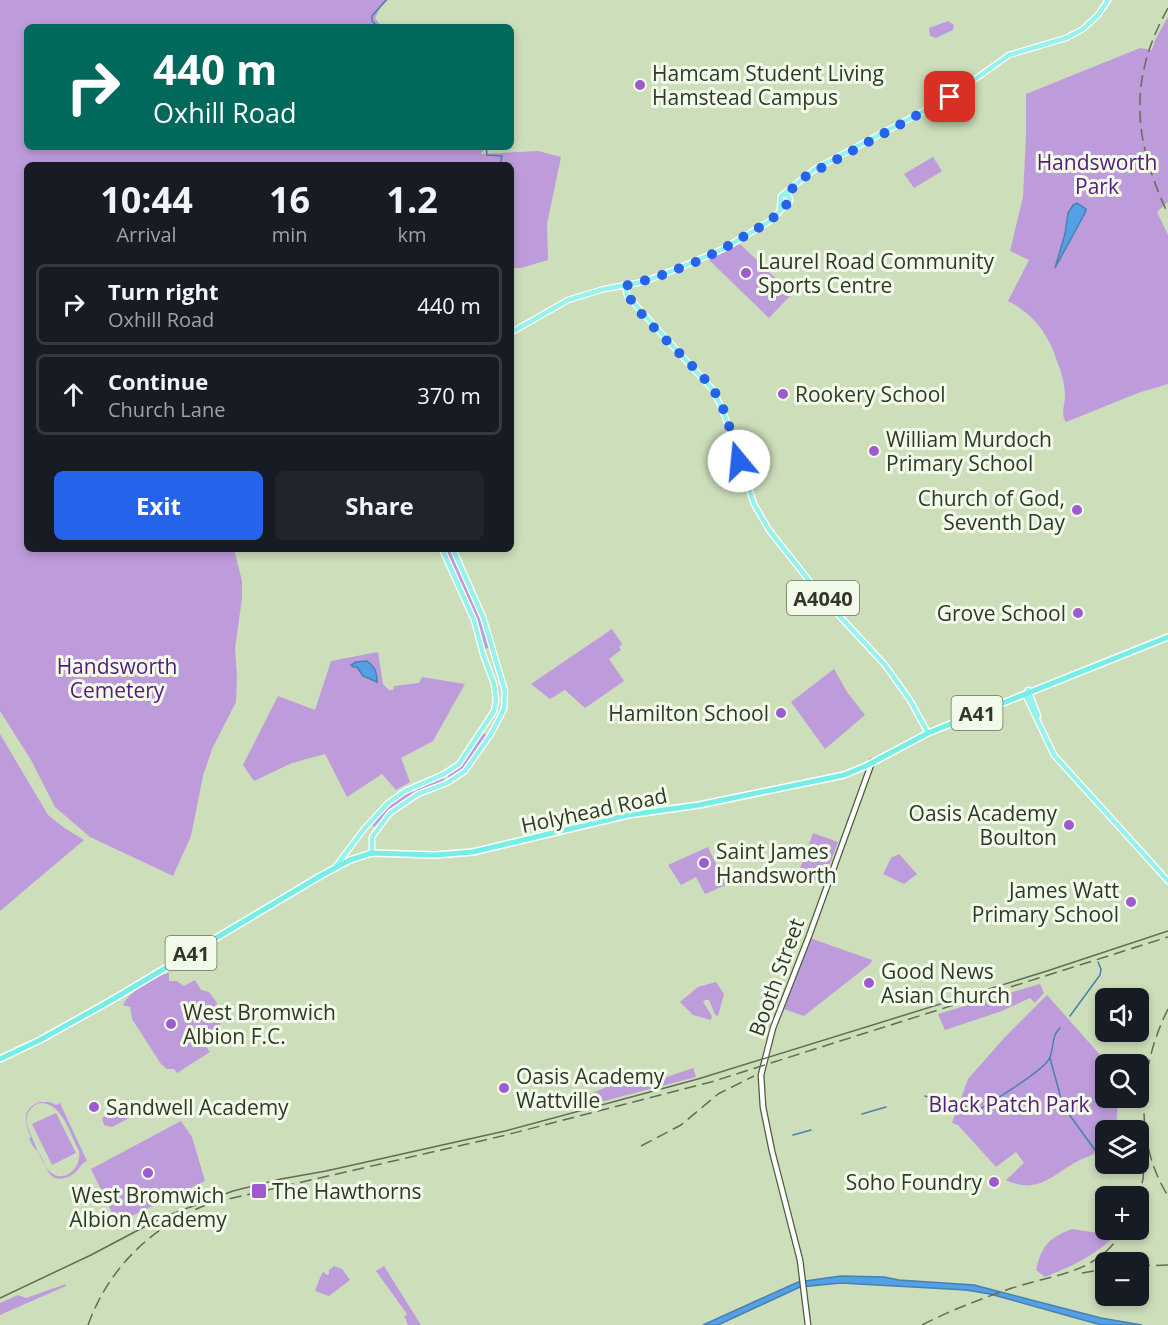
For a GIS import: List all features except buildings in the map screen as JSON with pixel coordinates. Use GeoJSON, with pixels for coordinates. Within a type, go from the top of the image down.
{"type":"FeatureCollection","features":[{"type":"Feature","properties":{"kind":"highway","name":"A41"},"geometry":{"type":"LineString","coordinates":[[928,733],[1168,637]]}},
{"type":"Feature","properties":{"kind":"highway","name":"Holyhead Road"},"geometry":{"type":"LineString","coordinates":[[0,1059],[83,1016],[336,867],[360,856],[372,853],[435,855],[473,852],[628,815],[719,801],[844,775],[928,733]]}},
{"type":"Feature","properties":{"kind":"main road"},"geometry":{"type":"LineString","coordinates":[[514,331],[568,300],[604,289],[625,286],[674,270],[723,249],[770,221],[783,203],[781,197],[787,195],[796,183],[816,169],[950,97],[1009,55],[1066,38],[1083,29],[1098,15],[1108,0]]}},
{"type":"Feature","properties":{"kind":"main road"},"geometry":{"type":"LineString","coordinates":[[783,203],[790,201],[787,195]]}},
{"type":"Feature","properties":{"kind":"main road","name":"A4040"},"geometry":{"type":"LineString","coordinates":[[625,286],[627,295],[713,390],[723,411],[754,504],[769,530],[822,597],[885,665],[910,700],[928,733]]}},
{"type":"Feature","properties":{"kind":"main road"},"geometry":{"type":"LineString","coordinates":[[336,867],[371,821],[396,796],[413,786],[444,774],[459,764],[492,715],[495,706],[494,684],[474,620],[443,552]]}},
{"type":"Feature","properties":{"kind":"main road"},"geometry":{"type":"LineString","coordinates":[[372,853],[372,837],[390,813],[418,794],[447,783],[470,766],[502,714],[505,691],[483,617],[454,552]]}},
{"type":"Feature","properties":{"kind":"main road"},"geometry":{"type":"LineString","coordinates":[[483,654],[492,650]]}},
{"type":"Feature","properties":{"kind":"main road"},"geometry":{"type":"LineString","coordinates":[[494,684],[502,682]]}},
{"type":"Feature","properties":{"kind":"main road"},"geometry":{"type":"LineString","coordinates":[[1028,692],[1054,755],[1168,881]]}},
{"type":"Feature","properties":{"kind":"main road"},"geometry":{"type":"LineString","coordinates":[[484,729],[491,734]]}},
{"type":"Feature","properties":{"kind":"main road","name":"Booth Street"},"geometry":{"type":"LineString","coordinates":[[808,1325],[802,1276],[763,1107],[761,1075],[773,1028],[873,762]]}},
{"type":"Feature","properties":{"kind":"main road"},"geometry":{"type":"LineString","coordinates":[[858,770],[864,770],[869,775]]}},
{"type":"Feature","properties":{"kind":"main road"},"geometry":{"type":"LineString","coordinates":[[444,774],[447,783]]}},
{"type":"Feature","properties":{"kind":"main road"},"geometry":{"type":"LineString","coordinates":[[371,821],[372,828],[377,829]]}},
{"type":"Feature","properties":{"kind":"main road"},"geometry":{"type":"LineString","coordinates":[[361,834],[365,832],[372,837]]}},
{"type":"Feature","properties":{"kind":"green space","name":"Handsworth Cemetery"},"geometry":{"type":"Polygon","coordinates":[[[0,0],[388,0],[380,8],[375,18],[380,24],[24,24],[24,150],[483,150],[481,154],[538,151],[561,157],[547,224],[548,260],[521,268],[514,268],[514,162],[24,162],[24,552],[235,552],[242,581],[235,649],[236,702],[212,749],[203,776],[191,836],[173,876],[90,837],[55,807],[31,760],[0,711],[0,0]]]}},
{"type":"Feature","properties":{"kind":"green space","name":"Handsworth Park"},"geometry":{"type":"Polygon","coordinates":[[[1168,17],[1168,202],[1157,212],[1168,235],[1168,384],[1138,393],[1066,422],[1063,413],[1064,384],[1050,344],[1033,319],[1008,301],[1029,260],[1010,251],[1023,197],[1026,94],[1140,48],[1152,50],[1168,17]]]}},
{"type":"Feature","properties":{"kind":"green space"},"geometry":{"type":"Polygon","coordinates":[[[948,21],[954,25],[953,30],[936,38],[930,36],[929,28],[948,21]]]}},
{"type":"Feature","properties":{"kind":"green space"},"geometry":{"type":"Polygon","coordinates":[[[933,157],[942,171],[914,188],[904,174],[933,157]]]}},
{"type":"Feature","properties":{"kind":"green space","name":"Laurel Road Community Sports Centre"},"geometry":{"type":"Polygon","coordinates":[[[740,244],[792,294],[769,318],[709,260],[740,244]]]}},
{"type":"Feature","properties":{"kind":"green space"},"geometry":{"type":"Polygon","coordinates":[[[446,552],[452,552],[474,597],[489,648],[484,649],[477,622],[446,552]]]}},
{"type":"Feature","properties":{"kind":"green space"},"geometry":{"type":"Polygon","coordinates":[[[612,629],[622,644],[619,647],[621,650],[609,659],[624,681],[585,708],[565,690],[550,699],[531,684],[612,629]]]}},
{"type":"Feature","properties":{"kind":"green space"},"geometry":{"type":"Polygon","coordinates":[[[378,652],[383,684],[389,690],[393,690],[394,686],[419,683],[422,677],[465,684],[433,741],[401,758],[410,782],[396,790],[382,774],[347,797],[325,754],[292,763],[254,781],[243,765],[278,696],[315,710],[331,661],[378,652]]]}},
{"type":"Feature","properties":{"kind":"green space"},"geometry":{"type":"Polygon","coordinates":[[[834,669],[847,692],[865,715],[825,749],[791,702],[834,669]]]}},
{"type":"Feature","properties":{"kind":"green space"},"geometry":{"type":"Polygon","coordinates":[[[483,733],[488,736],[476,754],[462,771],[450,779],[447,774],[461,764],[483,733]]]}},
{"type":"Feature","properties":{"kind":"green space"},"geometry":{"type":"Polygon","coordinates":[[[0,734],[48,815],[84,840],[0,911],[0,734]]]}},
{"type":"Feature","properties":{"kind":"green space"},"geometry":{"type":"Polygon","coordinates":[[[442,776],[445,782],[403,800],[374,827],[378,815],[393,800],[442,776]]]}},
{"type":"Feature","properties":{"kind":"green space"},"geometry":{"type":"Polygon","coordinates":[[[813,833],[838,842],[823,883],[798,874],[813,833]]]}},
{"type":"Feature","properties":{"kind":"green space"},"geometry":{"type":"Polygon","coordinates":[[[708,847],[726,885],[705,894],[696,877],[681,885],[668,865],[708,847]]]}},
{"type":"Feature","properties":{"kind":"green space"},"geometry":{"type":"Polygon","coordinates":[[[899,854],[917,874],[904,884],[883,874],[891,858],[899,854]]]}},
{"type":"Feature","properties":{"kind":"green space"},"geometry":{"type":"Polygon","coordinates":[[[810,938],[872,960],[870,964],[804,1016],[784,1009],[810,938]]]}},
{"type":"Feature","properties":{"kind":"green space"},"geometry":{"type":"Polygon","coordinates":[[[169,973],[169,981],[177,981],[184,986],[195,980],[201,990],[209,992],[217,1003],[215,1011],[222,1023],[210,1031],[211,1039],[204,1044],[210,1052],[177,1073],[174,1069],[167,1069],[161,1064],[132,1019],[130,1007],[123,1005],[130,995],[143,985],[169,973]]]}},
{"type":"Feature","properties":{"kind":"green space"},"geometry":{"type":"Polygon","coordinates":[[[716,982],[724,994],[718,1016],[715,1015],[709,1000],[703,1002],[712,1016],[711,1020],[693,1015],[680,1002],[698,987],[716,982]]]}},
{"type":"Feature","properties":{"kind":"green space"},"geometry":{"type":"Polygon","coordinates":[[[1040,984],[1044,993],[1035,1003],[1030,998],[1002,1011],[945,1030],[938,1014],[1040,984]]]}},
{"type":"Feature","properties":{"kind":"green space","name":"Black Patch Park"},"geometry":{"type":"Polygon","coordinates":[[[1047,995],[1099,1054],[1095,1054],[1095,1108],[1117,1108],[1117,1120],[1095,1120],[1095,1153],[1074,1163],[1050,1179],[1034,1185],[1016,1184],[1006,1180],[1024,1163],[1016,1152],[996,1167],[958,1125],[952,1123],[968,1079],[1005,1037],[1047,995]]]}},
{"type":"Feature","properties":{"kind":"green space"},"geometry":{"type":"Polygon","coordinates":[[[693,1068],[696,1077],[585,1106],[581,1094],[592,1093],[628,1078],[642,1083],[655,1081],[693,1068]]]}},
{"type":"Feature","properties":{"kind":"green space"},"geometry":{"type":"Polygon","coordinates":[[[39,1102],[50,1102],[56,1105],[60,1103],[87,1161],[70,1176],[62,1179],[56,1178],[48,1172],[45,1166],[55,1175],[60,1176],[71,1173],[78,1163],[79,1151],[64,1120],[54,1107],[47,1104],[39,1103],[32,1107],[27,1117],[27,1124],[39,1153],[29,1138],[31,1137],[27,1126],[26,1121],[27,1112],[33,1105],[39,1102]]]}},
{"type":"Feature","properties":{"kind":"green space"},"geometry":{"type":"Polygon","coordinates":[[[126,1103],[135,1106],[135,1115],[112,1127],[104,1125],[102,1119],[106,1114],[126,1103]]]}},
{"type":"Feature","properties":{"kind":"green space"},"geometry":{"type":"Polygon","coordinates":[[[56,1113],[76,1153],[52,1165],[32,1124],[56,1113]]]}},
{"type":"Feature","properties":{"kind":"green space","name":"West Bromwich Albion Academy"},"geometry":{"type":"Polygon","coordinates":[[[181,1121],[192,1137],[205,1181],[117,1223],[91,1169],[181,1121]]]}},
{"type":"Feature","properties":{"kind":"green space"},"geometry":{"type":"Polygon","coordinates":[[[1072,1229],[1095,1233],[1095,1240],[1110,1240],[1085,1259],[1045,1277],[1036,1270],[1041,1254],[1048,1243],[1072,1229]]]}},
{"type":"Feature","properties":{"kind":"green space"},"geometry":{"type":"Polygon","coordinates":[[[334,1266],[342,1269],[350,1280],[329,1296],[315,1291],[322,1273],[329,1274],[329,1270],[334,1266]]]}},
{"type":"Feature","properties":{"kind":"green space"},"geometry":{"type":"Polygon","coordinates":[[[384,1266],[421,1325],[408,1325],[404,1317],[407,1314],[376,1271],[384,1266]]]}},
{"type":"Feature","properties":{"kind":"green space"},"geometry":{"type":"Polygon","coordinates":[[[66,1284],[66,1286],[0,1315],[0,1303],[18,1295],[26,1298],[66,1284]]]}},
{"type":"Feature","properties":{"kind":"water"},"geometry":{"type":"Polygon","coordinates":[[[1077,203],[1086,209],[1085,213],[1055,268],[1065,234],[1068,213],[1077,203]]]}},
{"type":"Feature","properties":{"kind":"water"},"geometry":{"type":"Polygon","coordinates":[[[367,661],[375,670],[377,682],[363,676],[357,667],[351,665],[367,661]]]}},
{"type":"Feature","properties":{"kind":"water"},"geometry":{"type":"Polygon","coordinates":[[[841,1276],[884,1277],[974,1285],[1101,1318],[1142,1325],[1101,1325],[990,1294],[966,1290],[841,1283],[800,1287],[718,1325],[703,1325],[798,1282],[841,1276]]]}},
{"type":"Feature","properties":{"kind":"waterway"},"geometry":{"type":"LineString","coordinates":[[375,24],[372,16],[386,0]]}},
{"type":"Feature","properties":{"kind":"waterway"},"geometry":{"type":"LineString","coordinates":[[486,150],[487,155],[502,156],[501,162]]}},
{"type":"Feature","properties":{"kind":"waterway"},"geometry":{"type":"LineString","coordinates":[[1070,1016],[1100,975],[1101,969],[1098,962]]}},
{"type":"Feature","properties":{"kind":"waterway"},"geometry":{"type":"LineString","coordinates":[[960,1105],[974,1110],[982,1108],[1034,1074],[1050,1058],[1055,1036],[1060,1028]]}},
{"type":"Feature","properties":{"kind":"waterway"},"geometry":{"type":"LineString","coordinates":[[1050,1058],[1063,1106],[1095,1150]]}},
{"type":"Feature","properties":{"kind":"waterway"},"geometry":{"type":"LineString","coordinates":[[925,1096],[953,1104]]}},
{"type":"Feature","properties":{"kind":"waterway"},"geometry":{"type":"LineString","coordinates":[[862,1114],[886,1107]]}},
{"type":"Feature","properties":{"kind":"waterway"},"geometry":{"type":"LineString","coordinates":[[793,1135],[811,1130]]}},
{"type":"Feature","properties":{"kind":"tram line"},"geometry":{"type":"LineString","coordinates":[[0,1298],[91,1255],[161,1218],[233,1191],[505,1131],[698,1079],[1047,971],[1168,931]]}},
{"type":"Feature","properties":{"kind":"railway"},"geometry":{"type":"LineString","coordinates":[[1168,8],[1146,61],[1141,86],[1140,111],[1142,136],[1148,161],[1168,214]]}},
{"type":"Feature","properties":{"kind":"railway"},"geometry":{"type":"LineString","coordinates":[[88,1325],[108,1285],[136,1250],[170,1223],[211,1203],[502,1136],[711,1082],[1168,937]]}},
{"type":"Feature","properties":{"kind":"railway"},"geometry":{"type":"LineString","coordinates":[[1168,1009],[1151,1055],[1144,1103],[1149,1151],[1168,1196]]}},
{"type":"Feature","properties":{"kind":"railway"},"geometry":{"type":"LineString","coordinates":[[641,1146],[681,1125],[718,1094],[754,1076]]}},
{"type":"Feature","properties":{"kind":"railway"},"geometry":{"type":"LineString","coordinates":[[1141,1186],[1143,1174]]}},
{"type":"Feature","properties":{"kind":"railway"},"geometry":{"type":"LineString","coordinates":[[922,1325],[989,1296],[1088,1264],[1101,1256],[1116,1240]]}},
{"type":"Feature","properties":{"kind":"railway"},"geometry":{"type":"LineString","coordinates":[[1149,1266],[1168,1265]]}},
{"type":"Feature","properties":{"kind":"railway"},"geometry":{"type":"LineString","coordinates":[[1082,1273],[1095,1271]]}},
{"type":"Feature","properties":{"kind":"place","name":"Hamcam Student Living Hamstead Campus"},"geometry":{"type":"Point","coordinates":[640,85]}},
{"type":"Feature","properties":{"kind":"place","name":"Laurel Road Community Sports Centre"},"geometry":{"type":"Point","coordinates":[746,273]}},
{"type":"Feature","properties":{"kind":"place","name":"Rookery School"},"geometry":{"type":"Point","coordinates":[783,394]}},
{"type":"Feature","properties":{"kind":"place","name":"William Murdoch Primary School"},"geometry":{"type":"Point","coordinates":[874,451]}},
{"type":"Feature","properties":{"kind":"place","name":"Church of God, Seventh Day"},"geometry":{"type":"Point","coordinates":[1077,510]}},
{"type":"Feature","properties":{"kind":"place","name":"Grove School"},"geometry":{"type":"Point","coordinates":[1078,613]}},
{"type":"Feature","properties":{"kind":"place","name":"Hamilton School"},"geometry":{"type":"Point","coordinates":[781,713]}},
{"type":"Feature","properties":{"kind":"place","name":"Oasis Academy Boulton"},"geometry":{"type":"Point","coordinates":[1069,825]}},
{"type":"Feature","properties":{"kind":"place","name":"Saint James Handsworth"},"geometry":{"type":"Point","coordinates":[704,863]}},
{"type":"Feature","properties":{"kind":"place","name":"James Watt Primary School"},"geometry":{"type":"Point","coordinates":[1131,902]}},
{"type":"Feature","properties":{"kind":"place","name":"Good News Asian Church"},"geometry":{"type":"Point","coordinates":[869,983]}},
{"type":"Feature","properties":{"kind":"place","name":"West Bromwich Albion F.C."},"geometry":{"type":"Point","coordinates":[171,1024]}},
{"type":"Feature","properties":{"kind":"place","name":"Oasis Academy Wattville"},"geometry":{"type":"Point","coordinates":[504,1088]}},
{"type":"Feature","properties":{"kind":"place","name":"Sandwell Academy"},"geometry":{"type":"Point","coordinates":[94,1107]}},
{"type":"Feature","properties":{"kind":"place","name":"West Bromwich Albion Academy"},"geometry":{"type":"Point","coordinates":[148,1173]}},
{"type":"Feature","properties":{"kind":"place","name":"Soho Foundry"},"geometry":{"type":"Point","coordinates":[994,1182]}},
{"type":"Feature","properties":{"kind":"place","name":"The Hawthorns"},"geometry":{"type":"Point","coordinates":[259,1191]}},
{"type":"Feature","properties":{"kind":"route"},"geometry":{"type":"LineString","coordinates":[[739,461],[720,402],[713,390],[627,295],[625,286],[643,282],[723,249],[776,216],[780,209],[789,202],[791,190],[796,183],[816,169],[950,97]]}}]}
